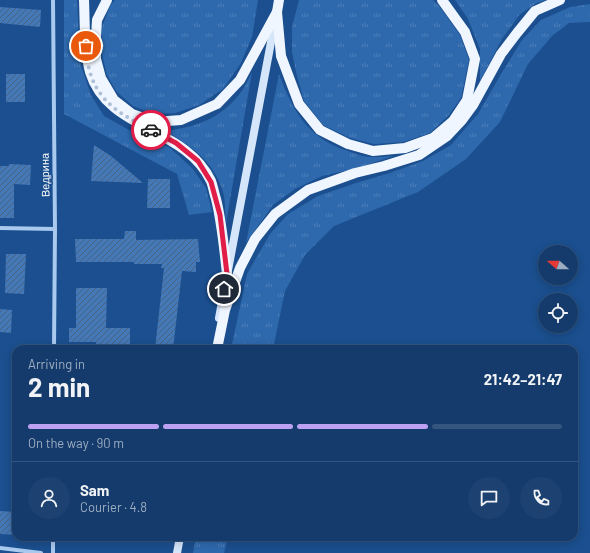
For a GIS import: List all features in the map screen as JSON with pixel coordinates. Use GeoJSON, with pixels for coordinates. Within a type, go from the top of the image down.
{"type":"FeatureCollection","features":[{"type":"Feature","properties":{"kind":"main road"},"geometry":{"type":"LineString","coordinates":[[84,0],[86,54],[97,88],[108,103],[127,118],[176,143],[198,161],[211,182],[218,208],[227,274]]}},
{"type":"Feature","properties":{"kind":"main road"},"geometry":{"type":"LineString","coordinates":[[107,0],[97,20],[96,59],[101,78],[114,100],[132,114],[155,122],[182,120],[218,104],[240,80],[277,12]]}},
{"type":"Feature","properties":{"kind":"main road"},"geometry":{"type":"LineString","coordinates":[[214,345],[279,0]]}},
{"type":"Feature","properties":{"kind":"main road"},"geometry":{"type":"LineString","coordinates":[[277,12],[281,56],[299,104],[320,130],[348,144],[373,151],[405,148],[433,138],[453,120],[467,100],[475,59],[465,32],[442,0]]}},
{"type":"Feature","properties":{"kind":"main road"},"geometry":{"type":"LineString","coordinates":[[217,345],[226,310],[240,268],[255,239],[275,214],[308,190],[355,173],[419,155],[447,136],[462,120],[473,105],[501,54],[535,11],[560,0]]}},
{"type":"Feature","properties":{"kind":"main road"},"geometry":{"type":"LineString","coordinates":[[177,553],[179,541]]}},
{"type":"Feature","properties":{"kind":"street","name":"Ведрина"},"geometry":{"type":"LineString","coordinates":[[53,0],[55,229],[54,345]]}},
{"type":"Feature","properties":{"kind":"street"},"geometry":{"type":"LineString","coordinates":[[0,228],[55,229]]}},
{"type":"Feature","properties":{"kind":"street"},"geometry":{"type":"LineString","coordinates":[[53,541],[53,553]]}},
{"type":"Feature","properties":{"kind":"street"},"geometry":{"type":"LineString","coordinates":[[0,548],[41,553]]}},
{"type":"Feature","properties":{"kind":"green space"},"geometry":{"type":"Polygon","coordinates":[[[64,0],[77,0],[80,63],[91,95],[104,116],[129,130],[169,147],[192,168],[206,188],[212,212],[189,215],[177,174],[64,114],[64,0]]]}},
{"type":"Feature","properties":{"kind":"green space"},"geometry":{"type":"Polygon","coordinates":[[[115,0],[258,0],[252,37],[241,63],[223,89],[199,105],[175,113],[154,114],[133,106],[116,91],[107,75],[101,50],[102,27],[110,6],[115,0]]]}},
{"type":"Feature","properties":{"kind":"green space"},"geometry":{"type":"Polygon","coordinates":[[[299,0],[433,0],[460,35],[469,60],[461,98],[448,116],[430,133],[403,142],[374,144],[350,138],[323,125],[304,101],[292,52],[292,27],[299,0]]]}},
{"type":"Feature","properties":{"kind":"green space"},"geometry":{"type":"Polygon","coordinates":[[[455,0],[546,0],[537,3],[520,14],[502,39],[480,81],[480,49],[468,19],[455,0]]]}},
{"type":"Feature","properties":{"kind":"green space"},"geometry":{"type":"Polygon","coordinates":[[[590,4],[590,22],[569,23],[552,36],[528,64],[500,122],[466,159],[418,192],[334,226],[305,255],[285,291],[274,345],[232,345],[247,274],[270,234],[288,214],[318,196],[423,161],[451,145],[478,114],[522,40],[541,20],[570,7],[590,4]]]}},
{"type":"Feature","properties":{"kind":"green space"},"geometry":{"type":"Polygon","coordinates":[[[252,72],[226,223],[223,193],[213,170],[192,148],[165,131],[186,127],[214,117],[230,104],[240,93],[252,72]]]}},
{"type":"Feature","properties":{"kind":"green space"},"geometry":{"type":"Polygon","coordinates":[[[279,74],[290,100],[303,122],[322,139],[363,156],[393,156],[358,168],[322,176],[295,189],[273,205],[246,243],[279,74]]]}},
{"type":"Feature","properties":{"kind":"green space"},"geometry":{"type":"Polygon","coordinates":[[[195,541],[227,541],[224,553],[193,553],[195,541]]]}},
{"type":"Feature","properties":{"kind":"building"},"geometry":{"type":"Polygon","coordinates":[[[0,7],[41,10],[40,27],[0,23],[0,7]]]}},
{"type":"Feature","properties":{"kind":"building"},"geometry":{"type":"Polygon","coordinates":[[[6,74],[25,74],[25,102],[6,102],[6,74]]]}},
{"type":"Feature","properties":{"kind":"building"},"geometry":{"type":"Polygon","coordinates":[[[94,145],[111,156],[143,183],[91,181],[94,145]]]}},
{"type":"Feature","properties":{"kind":"building"},"geometry":{"type":"Polygon","coordinates":[[[9,164],[31,165],[30,185],[14,184],[14,218],[0,218],[0,166],[9,166],[9,164]]]}},
{"type":"Feature","properties":{"kind":"building"},"geometry":{"type":"Polygon","coordinates":[[[148,179],[170,179],[170,208],[147,208],[148,179]]]}},
{"type":"Feature","properties":{"kind":"building"},"geometry":{"type":"Polygon","coordinates":[[[125,231],[136,231],[136,240],[198,239],[200,262],[196,262],[196,272],[182,271],[173,345],[155,345],[164,268],[161,268],[162,264],[134,264],[134,262],[76,262],[75,239],[124,239],[125,231]]]}},
{"type":"Feature","properties":{"kind":"building"},"geometry":{"type":"Polygon","coordinates":[[[6,254],[26,254],[24,294],[5,293],[6,254]]]}},
{"type":"Feature","properties":{"kind":"building"},"geometry":{"type":"Polygon","coordinates":[[[76,288],[107,288],[106,328],[130,328],[130,344],[96,345],[96,342],[69,342],[69,328],[76,328],[76,288]]]}},
{"type":"Feature","properties":{"kind":"building"},"geometry":{"type":"Polygon","coordinates":[[[0,309],[12,310],[11,333],[0,332],[0,309]]]}},
{"type":"Feature","properties":{"kind":"building"},"geometry":{"type":"Polygon","coordinates":[[[0,511],[12,512],[12,535],[0,534],[0,511]]]}},
{"type":"Feature","properties":{"kind":"way so far"},"geometry":{"type":"LineString","coordinates":[[86,46],[86,54],[91,73],[97,88],[108,103],[127,118],[151,130]]}},
{"type":"Feature","properties":{"kind":"route"},"geometry":{"type":"LineString","coordinates":[[151,130],[176,143],[198,161],[211,182],[220,215],[227,274],[224,289]]}}]}
